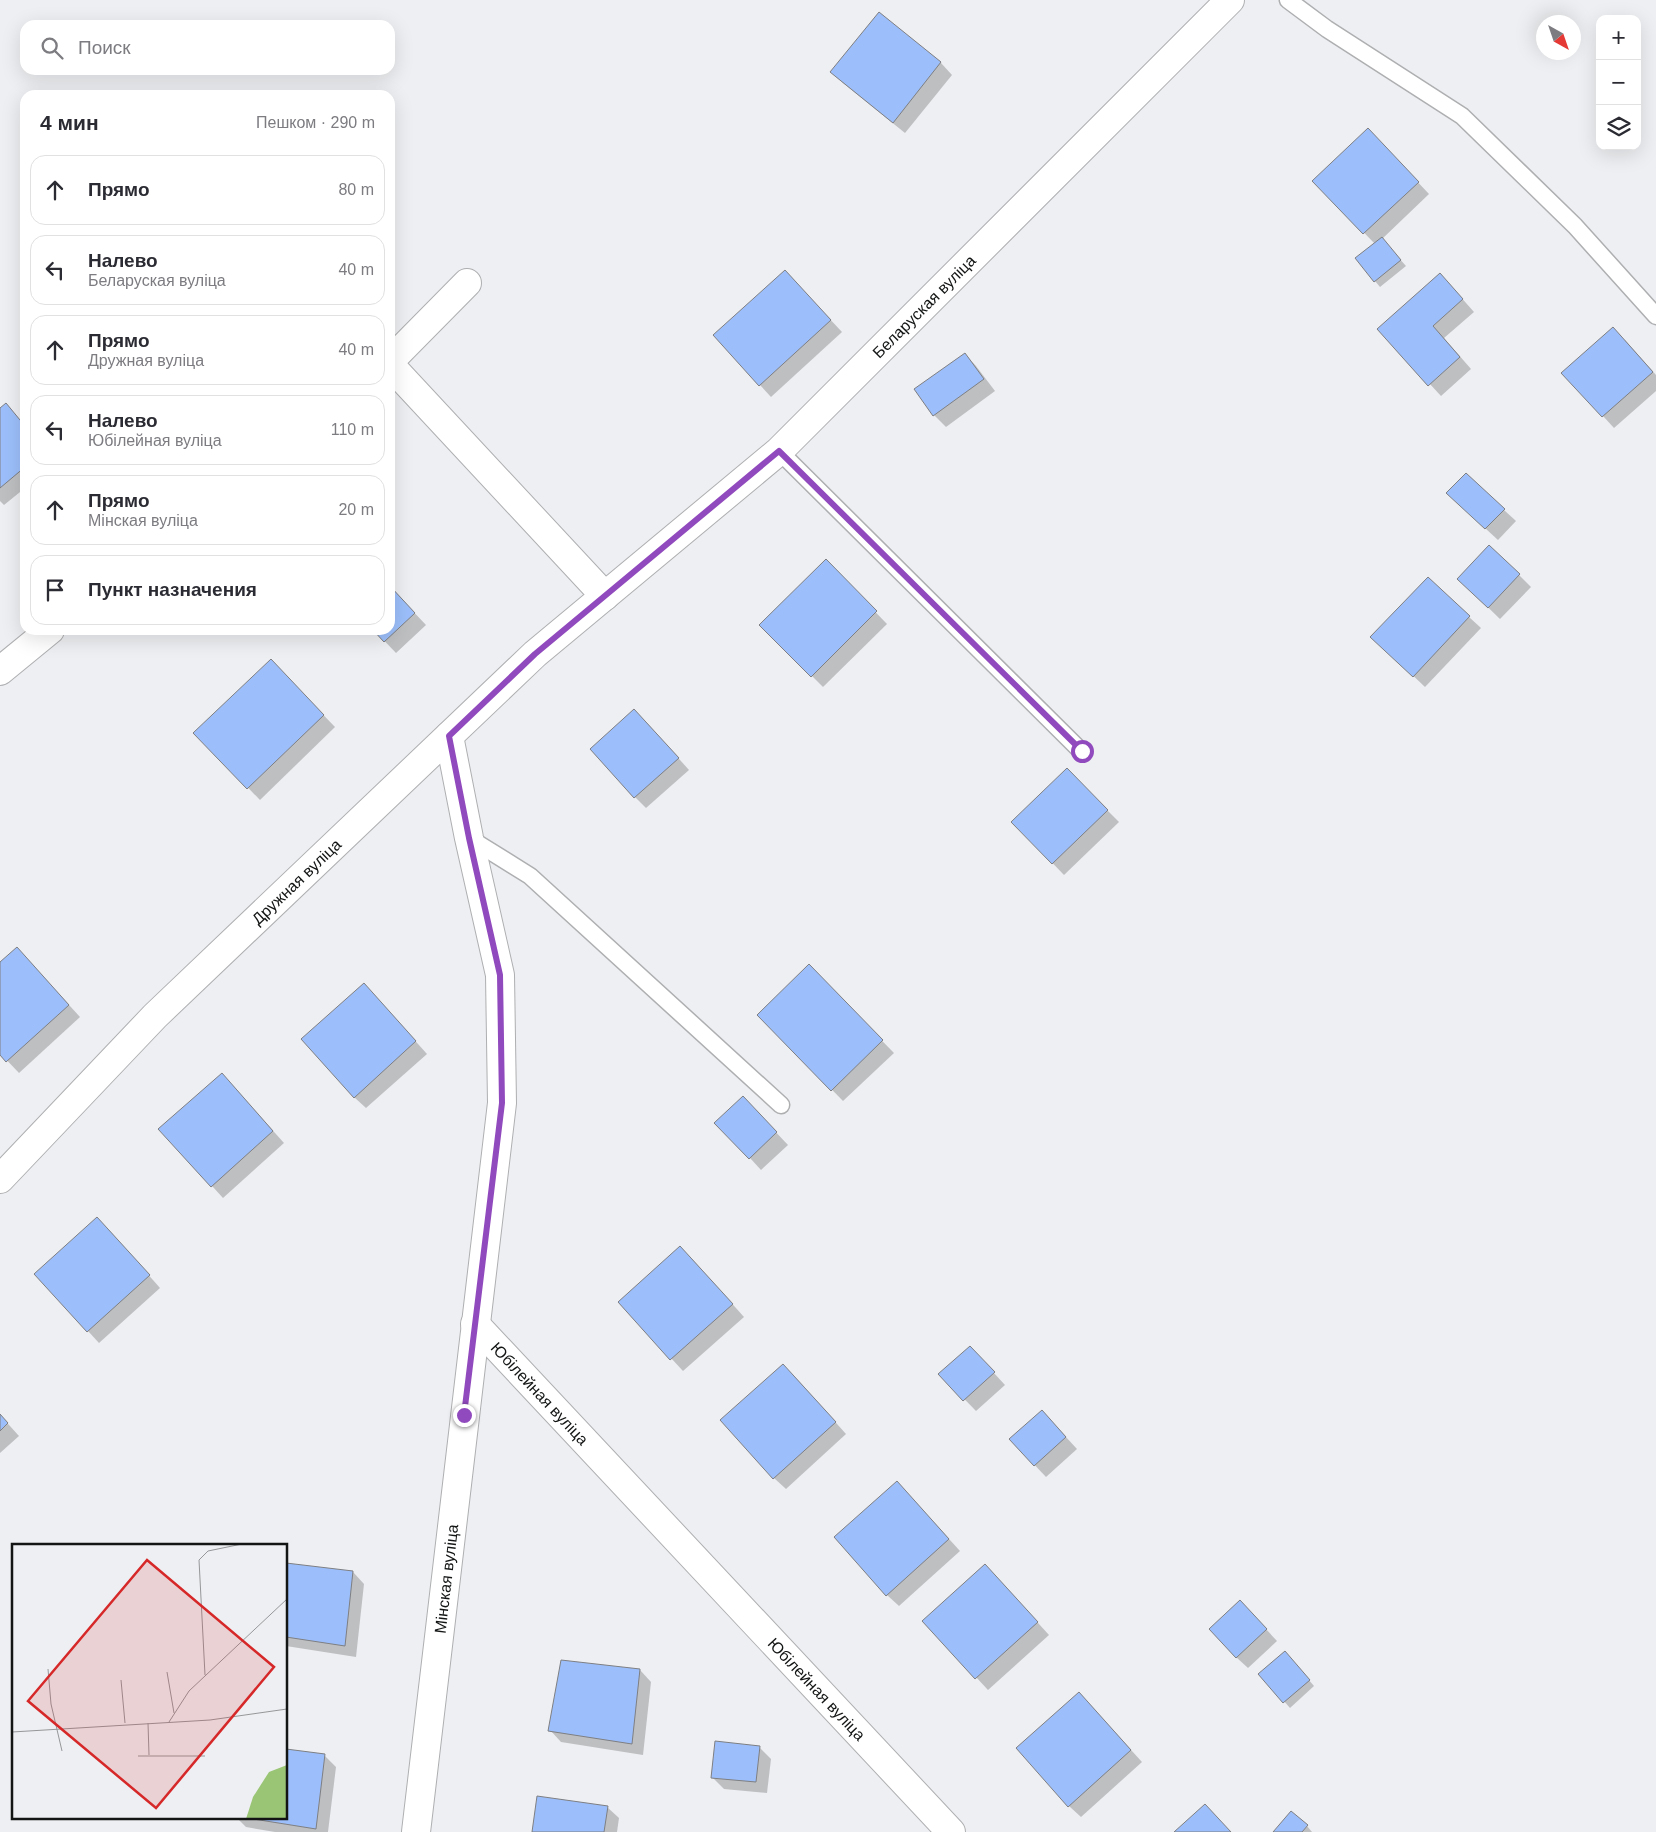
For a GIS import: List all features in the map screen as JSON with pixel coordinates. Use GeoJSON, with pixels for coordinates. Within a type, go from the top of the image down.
{"type":"FeatureCollection","features":[{"type":"Feature","properties":{"kind":"street","name":"Беларуская вуліца"},"geometry":{"type":"LineString","coordinates":[[605,596],[779,451],[1230,0]]}},
{"type":"Feature","properties":{"kind":"street"},"geometry":{"type":"LineString","coordinates":[[395,356],[467,282]]}},
{"type":"Feature","properties":{"kind":"street"},"geometry":{"type":"LineString","coordinates":[[395,370],[605,596]]}},
{"type":"Feature","properties":{"kind":"street","name":"Дружная вуліца"},"geometry":{"type":"LineString","coordinates":[[0,1179],[155,1016],[535,654],[605,596]]}},
{"type":"Feature","properties":{"kind":"street"},"geometry":{"type":"LineString","coordinates":[[0,671],[44,635]]}},
{"type":"Feature","properties":{"kind":"street"},"geometry":{"type":"LineString","coordinates":[[449,736],[469,838],[500,975],[502,1103],[475,1324]]}},
{"type":"Feature","properties":{"kind":"street","name":"Мінская вуліца"},"geometry":{"type":"LineString","coordinates":[[416,1832],[475,1324]]}},
{"type":"Feature","properties":{"kind":"street","name":"Юбілейная вуліца"},"geometry":{"type":"LineString","coordinates":[[475,1324],[951,1832]]}},
{"type":"Feature","properties":{"kind":"lane"},"geometry":{"type":"LineString","coordinates":[[1288,0],[1326,29],[1462,116],[1575,226],[1656,316]]}},
{"type":"Feature","properties":{"kind":"lane"},"geometry":{"type":"LineString","coordinates":[[779,451],[1082,751]]}},
{"type":"Feature","properties":{"kind":"lane"},"geometry":{"type":"LineString","coordinates":[[469,838],[530,876],[782,1105]]}},
{"type":"Feature","properties":{"kind":"building"},"geometry":{"type":"Polygon","coordinates":[[[879,12],[941,62],[893,123],[830,72],[879,12]]]}},
{"type":"Feature","properties":{"kind":"building"},"geometry":{"type":"Polygon","coordinates":[[[1368,128],[1419,182],[1363,234],[1312,181],[1368,128]]]}},
{"type":"Feature","properties":{"kind":"building"},"geometry":{"type":"Polygon","coordinates":[[[1382,237],[1401,260],[1374,282],[1355,258],[1382,237]]]}},
{"type":"Feature","properties":{"kind":"building"},"geometry":{"type":"Polygon","coordinates":[[[785,270],[831,320],[759,386],[713,335],[785,270]]]}},
{"type":"Feature","properties":{"kind":"building"},"geometry":{"type":"Polygon","coordinates":[[[1440,273],[1463,299],[1433,326],[1460,357],[1428,386],[1377,329],[1440,273]]]}},
{"type":"Feature","properties":{"kind":"building"},"geometry":{"type":"Polygon","coordinates":[[[1613,327],[1653,372],[1602,417],[1561,373],[1613,327]]]}},
{"type":"Feature","properties":{"kind":"building"},"geometry":{"type":"Polygon","coordinates":[[[965,353],[984,379],[933,416],[914,389],[965,353]]]}},
{"type":"Feature","properties":{"kind":"building"},"geometry":{"type":"Polygon","coordinates":[[[6,403],[20,420],[20,471],[0,488],[0,408],[6,403]]]}},
{"type":"Feature","properties":{"kind":"building"},"geometry":{"type":"Polygon","coordinates":[[[1466,473],[1505,509],[1485,529],[1446,493],[1466,473]]]}},
{"type":"Feature","properties":{"kind":"building"},"geometry":{"type":"Polygon","coordinates":[[[1489,545],[1520,574],[1488,608],[1457,579],[1489,545]]]}},
{"type":"Feature","properties":{"kind":"building"},"geometry":{"type":"Polygon","coordinates":[[[826,559],[877,611],[811,677],[759,625],[826,559]]]}},
{"type":"Feature","properties":{"kind":"building"},"geometry":{"type":"Polygon","coordinates":[[[1428,577],[1470,616],[1413,677],[1370,637],[1428,577]]]}},
{"type":"Feature","properties":{"kind":"building"},"geometry":{"type":"Polygon","coordinates":[[[395,591],[415,613],[395,632],[395,591]]]}},
{"type":"Feature","properties":{"kind":"building"},"geometry":{"type":"Polygon","coordinates":[[[378,635],[391,635],[384,642],[378,635]]]}},
{"type":"Feature","properties":{"kind":"building"},"geometry":{"type":"Polygon","coordinates":[[[271,659],[324,715],[247,789],[193,733],[271,659]]]}},
{"type":"Feature","properties":{"kind":"building"},"geometry":{"type":"Polygon","coordinates":[[[634,709],[679,758],[634,798],[590,749],[634,709]]]}},
{"type":"Feature","properties":{"kind":"building"},"geometry":{"type":"Polygon","coordinates":[[[1067,768],[1108,810],[1052,864],[1011,822],[1067,768]]]}},
{"type":"Feature","properties":{"kind":"building"},"geometry":{"type":"Polygon","coordinates":[[[17,947],[69,1005],[6,1062],[0,1055],[0,962],[17,947]]]}},
{"type":"Feature","properties":{"kind":"building"},"geometry":{"type":"Polygon","coordinates":[[[809,964],[883,1040],[831,1091],[757,1015],[809,964]]]}},
{"type":"Feature","properties":{"kind":"building"},"geometry":{"type":"Polygon","coordinates":[[[364,983],[416,1041],[354,1098],[301,1039],[364,983]]]}},
{"type":"Feature","properties":{"kind":"building"},"geometry":{"type":"Polygon","coordinates":[[[222,1073],[273,1131],[211,1187],[158,1129],[222,1073]]]}},
{"type":"Feature","properties":{"kind":"building"},"geometry":{"type":"Polygon","coordinates":[[[743,1096],[777,1132],[749,1159],[714,1123],[743,1096]]]}},
{"type":"Feature","properties":{"kind":"building"},"geometry":{"type":"Polygon","coordinates":[[[97,1217],[150,1275],[87,1332],[34,1274],[97,1217]]]}},
{"type":"Feature","properties":{"kind":"building"},"geometry":{"type":"Polygon","coordinates":[[[680,1246],[733,1304],[670,1360],[618,1302],[680,1246]]]}},
{"type":"Feature","properties":{"kind":"building"},"geometry":{"type":"Polygon","coordinates":[[[970,1346],[995,1372],[963,1401],[938,1374],[970,1346]]]}},
{"type":"Feature","properties":{"kind":"building"},"geometry":{"type":"Polygon","coordinates":[[[783,1364],[836,1422],[773,1479],[720,1420],[783,1364]]]}},
{"type":"Feature","properties":{"kind":"building"},"geometry":{"type":"Polygon","coordinates":[[[1042,1410],[1066,1437],[1034,1466],[1009,1439],[1042,1410]]]}},
{"type":"Feature","properties":{"kind":"building"},"geometry":{"type":"Polygon","coordinates":[[[0,1414],[8,1423],[0,1431],[0,1414]]]}},
{"type":"Feature","properties":{"kind":"building"},"geometry":{"type":"Polygon","coordinates":[[[897,1481],[949,1539],[886,1596],[834,1537],[897,1481]]]}},
{"type":"Feature","properties":{"kind":"building"},"geometry":{"type":"Polygon","coordinates":[[[288,1563],[353,1571],[345,1646],[288,1637],[288,1563]]]}},
{"type":"Feature","properties":{"kind":"building"},"geometry":{"type":"Polygon","coordinates":[[[985,1564],[1038,1622],[975,1679],[922,1621],[985,1564]]]}},
{"type":"Feature","properties":{"kind":"building"},"geometry":{"type":"Polygon","coordinates":[[[1240,1600],[1267,1629],[1236,1658],[1209,1629],[1240,1600]]]}},
{"type":"Feature","properties":{"kind":"building"},"geometry":{"type":"Polygon","coordinates":[[[1285,1651],[1310,1680],[1283,1703],[1258,1674],[1285,1651]]]}},
{"type":"Feature","properties":{"kind":"building"},"geometry":{"type":"Polygon","coordinates":[[[561,1660],[640,1669],[632,1744],[548,1731],[561,1660]]]}},
{"type":"Feature","properties":{"kind":"building"},"geometry":{"type":"Polygon","coordinates":[[[1079,1692],[1131,1750],[1068,1807],[1016,1748],[1079,1692]]]}},
{"type":"Feature","properties":{"kind":"building"},"geometry":{"type":"Polygon","coordinates":[[[715,1741],[760,1746],[756,1782],[711,1778],[715,1741]]]}},
{"type":"Feature","properties":{"kind":"building"},"geometry":{"type":"Polygon","coordinates":[[[288,1749],[325,1754],[316,1829],[260,1820],[288,1820],[288,1749]]]}},
{"type":"Feature","properties":{"kind":"building"},"geometry":{"type":"Polygon","coordinates":[[[537,1796],[608,1806],[604,1832],[532,1832],[537,1796]]]}},
{"type":"Feature","properties":{"kind":"building"},"geometry":{"type":"Polygon","coordinates":[[[1205,1804],[1231,1832],[1174,1832],[1205,1804]]]}},
{"type":"Feature","properties":{"kind":"building"},"geometry":{"type":"Polygon","coordinates":[[[1291,1811],[1308,1825],[1302,1832],[1273,1832],[1291,1811]]]}},
{"type":"Feature","properties":{"kind":"route"},"geometry":{"type":"LineString","coordinates":[[464,1415],[502,1103],[500,975],[469,838],[449,736],[535,654],[779,451],[1082,751]]}}]}
